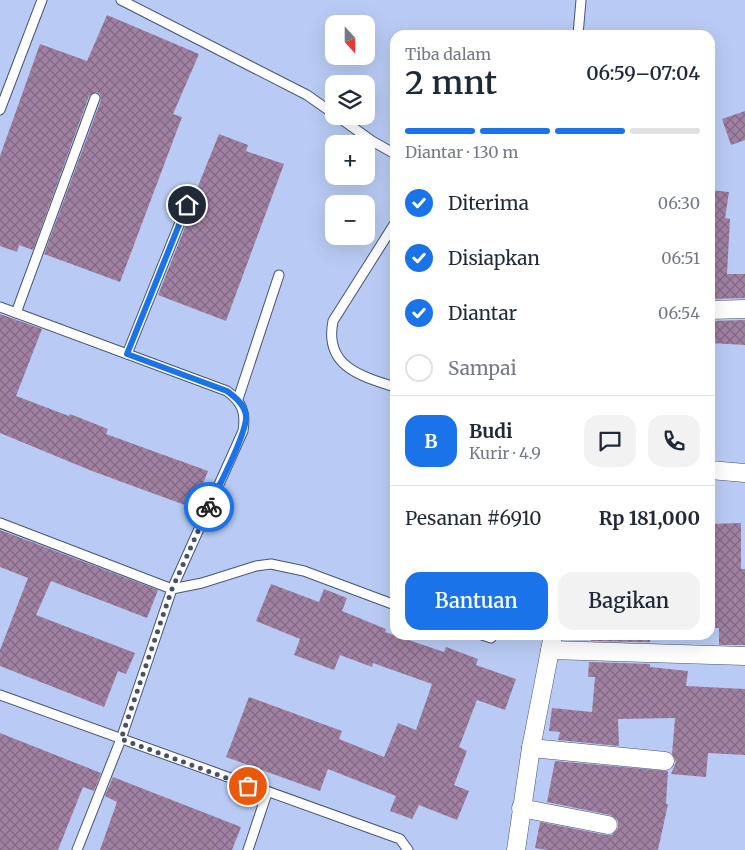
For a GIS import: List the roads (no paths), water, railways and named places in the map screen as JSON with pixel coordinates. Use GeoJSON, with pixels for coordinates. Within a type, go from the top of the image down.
{"type":"FeatureCollection","features":[{"type":"Feature","properties":{"kind":"street"},"geometry":{"type":"LineString","coordinates":[[715,310],[745,309]]}},
{"type":"Feature","properties":{"kind":"street"},"geometry":{"type":"LineString","coordinates":[[715,470],[745,473]]}},
{"type":"Feature","properties":{"kind":"street"},"geometry":{"type":"LineString","coordinates":[[516,850],[531,748],[552,642],[745,656]]}},
{"type":"Feature","properties":{"kind":"street"},"geometry":{"type":"LineString","coordinates":[[531,748],[665,761]]}},
{"type":"Feature","properties":{"kind":"street"},"geometry":{"type":"LineString","coordinates":[[521,808],[608,824]]}},
{"type":"Feature","properties":{"kind":"lane"},"geometry":{"type":"LineString","coordinates":[[0,110],[42,0]]}},
{"type":"Feature","properties":{"kind":"lane"},"geometry":{"type":"LineString","coordinates":[[121,0],[307,95],[325,108]]}},
{"type":"Feature","properties":{"kind":"lane"},"geometry":{"type":"LineString","coordinates":[[578,30],[581,0]]}},
{"type":"Feature","properties":{"kind":"lane"},"geometry":{"type":"LineString","coordinates":[[16,313],[95,98]]}},
{"type":"Feature","properties":{"kind":"lane"},"geometry":{"type":"LineString","coordinates":[[350,125],[390,151]]}},
{"type":"Feature","properties":{"kind":"lane"},"geometry":{"type":"LineString","coordinates":[[127,354],[187,205]]}},
{"type":"Feature","properties":{"kind":"lane"},"geometry":{"type":"LineString","coordinates":[[390,231],[333,321],[331,331],[337,356],[344,364],[356,373],[390,384]]}},
{"type":"Feature","properties":{"kind":"lane"},"geometry":{"type":"LineString","coordinates":[[238,399],[279,275]]}},
{"type":"Feature","properties":{"kind":"lane"},"geometry":{"type":"LineString","coordinates":[[0,307],[227,391],[238,399],[246,415],[243,431],[172,589],[121,739],[77,850]]}},
{"type":"Feature","properties":{"kind":"lane"},"geometry":{"type":"LineString","coordinates":[[0,523],[172,589],[202,583],[256,566],[272,564],[304,571],[390,603]]}},
{"type":"Feature","properties":{"kind":"lane"},"geometry":{"type":"LineString","coordinates":[[0,695],[267,793],[400,839],[408,850]]}},
{"type":"Feature","properties":{"kind":"lane"},"geometry":{"type":"LineString","coordinates":[[248,850],[267,793]]}}]}
